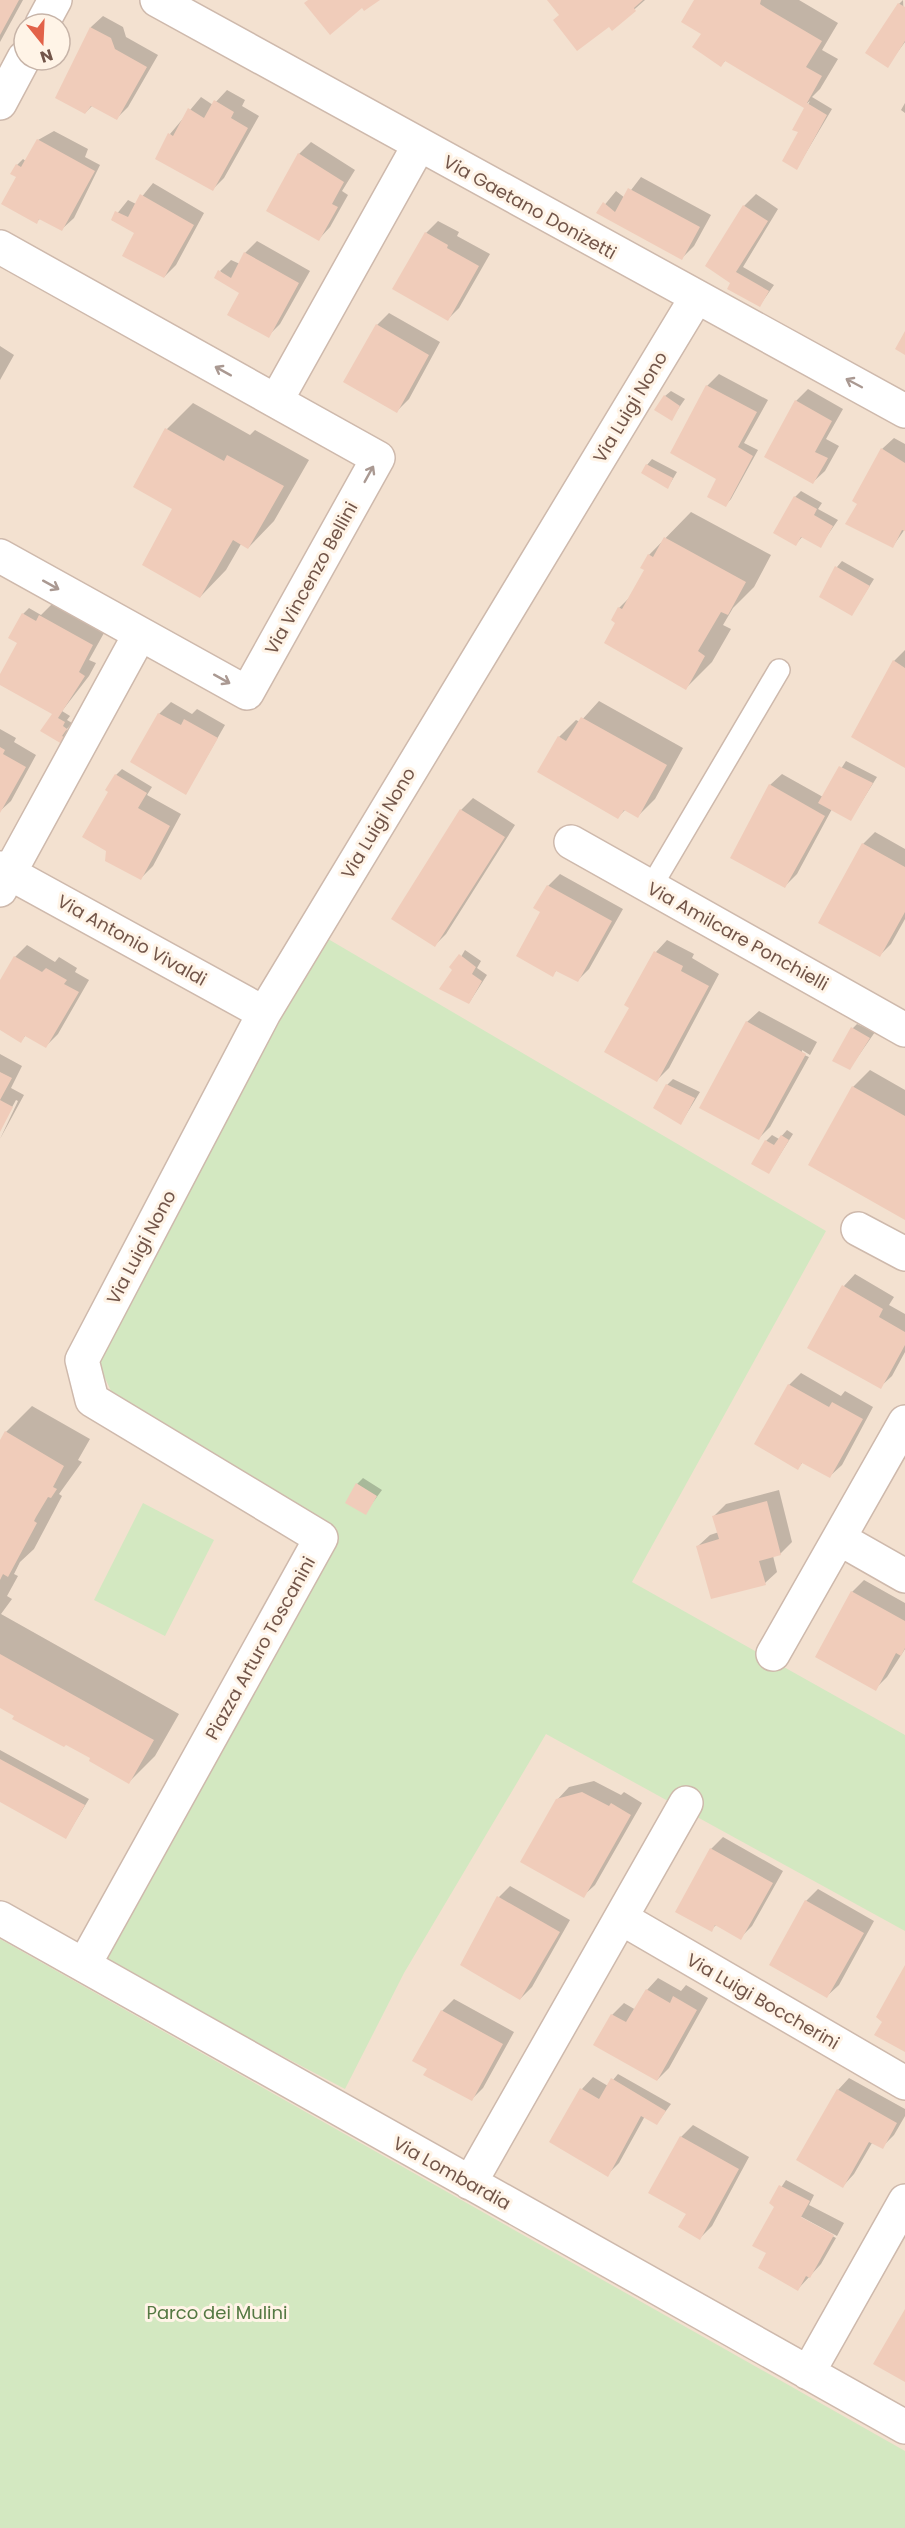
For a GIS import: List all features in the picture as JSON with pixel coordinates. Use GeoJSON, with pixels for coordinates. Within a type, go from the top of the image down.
{"type":"FeatureCollection","features":[{"type":"Feature","properties":{"kind":"street","name":"Via Gaetano Donizetti"},"geometry":{"type":"LineString","coordinates":[[157,0],[905,411]]}},
{"type":"Feature","properties":{"kind":"street"},"geometry":{"type":"LineString","coordinates":[[0,103],[17,72]]}},
{"type":"Feature","properties":{"kind":"street"},"geometry":{"type":"LineString","coordinates":[[276,401],[419,145]]}},
{"type":"Feature","properties":{"kind":"street","name":"Via Vincenzo Bellini"},"geometry":{"type":"LineString","coordinates":[[0,247],[378,458],[247,693],[0,556]]}},
{"type":"Feature","properties":{"kind":"street","name":"Via Luigi Nono"},"geometry":{"type":"LineString","coordinates":[[82,1360],[264,1013],[696,298]]}},
{"type":"Feature","properties":{"kind":"street"},"geometry":{"type":"LineString","coordinates":[[3,877],[140,634]]}},
{"type":"Feature","properties":{"kind":"street","name":"Via Amilcare Ponchielli"},"geometry":{"type":"LineString","coordinates":[[571,842],[905,1030]]}},
{"type":"Feature","properties":{"kind":"street","name":"Via Antonio Vivaldi"},"geometry":{"type":"LineString","coordinates":[[3,877],[264,1013]]}},
{"type":"Feature","properties":{"kind":"street"},"geometry":{"type":"LineString","coordinates":[[858,1229],[905,1254]]}},
{"type":"Feature","properties":{"kind":"street","name":"Piazza Arturo Toscanini"},"geometry":{"type":"LineString","coordinates":[[82,1360],[92,1400],[321,1538],[84,1965]]}},
{"type":"Feature","properties":{"kind":"street"},"geometry":{"type":"LineString","coordinates":[[773,1654],[905,1422]]}},
{"type":"Feature","properties":{"kind":"street"},"geometry":{"type":"LineString","coordinates":[[840,1539],[905,1576]]}},
{"type":"Feature","properties":{"kind":"street"},"geometry":{"type":"LineString","coordinates":[[470,2183],[686,1803]]}},
{"type":"Feature","properties":{"kind":"street","name":"Via Lombardia"},"geometry":{"type":"LineString","coordinates":[[0,1918],[905,2427]]}},
{"type":"Feature","properties":{"kind":"street","name":"Via Luigi Boccherini"},"geometry":{"type":"LineString","coordinates":[[621,1918],[905,2083]]}},
{"type":"Feature","properties":{"kind":"street"},"geometry":{"type":"LineString","coordinates":[[808,2373],[905,2200]]}},
{"type":"Feature","properties":{"kind":"lane"},"geometry":{"type":"LineString","coordinates":[[651,887],[779,670]]}},
{"type":"Feature","properties":{"kind":"shaded area"},"geometry":{"type":"Polygon","coordinates":[[[0,0],[905,0],[905,2460],[0,1953],[0,0]]]}},
{"type":"Feature","properties":{"kind":"green space"},"geometry":{"type":"Polygon","coordinates":[[[323,936],[826,1231],[632,1582],[905,1735],[905,1931],[546,1734],[404,1973],[345,2089],[98,1959],[337,1529],[111,1391],[98,1363],[323,936]]]}},
{"type":"Feature","properties":{"kind":"green space"},"geometry":{"type":"Polygon","coordinates":[[[143,1503],[214,1540],[165,1636],[94,1600],[143,1503]]]}},
{"type":"Feature","properties":{"kind":"green space","name":"Parco dei Mulini"},"geometry":{"type":"Polygon","coordinates":[[[0,1939],[905,2451],[905,2528],[0,2528],[0,1939]]]}},
{"type":"Feature","properties":{"kind":"building"},"geometry":{"type":"Polygon","coordinates":[[[0,0],[19,0],[12,12],[0,35],[0,0]]]}},
{"type":"Feature","properties":{"kind":"building"},"geometry":{"type":"Polygon","coordinates":[[[308,0],[380,0],[364,11],[362,8],[330,35],[304,3],[308,0]]]}},
{"type":"Feature","properties":{"kind":"building"},"geometry":{"type":"Polygon","coordinates":[[[547,0],[643,0],[634,8],[636,11],[612,31],[609,27],[577,51],[553,20],[559,15],[547,0]]]}},
{"type":"Feature","properties":{"kind":"building"},"geometry":{"type":"Polygon","coordinates":[[[694,0],[761,0],[760,4],[822,41],[806,67],[822,76],[807,103],[827,115],[797,170],[782,161],[798,132],[792,130],[804,108],[725,61],[721,67],[692,47],[701,34],[681,22],[694,0]]]}},
{"type":"Feature","properties":{"kind":"building"},"geometry":{"type":"Polygon","coordinates":[[[898,3],[905,7],[905,41],[888,68],[865,53],[898,3]]]}},
{"type":"Feature","properties":{"kind":"building"},"geometry":{"type":"Polygon","coordinates":[[[90,27],[111,38],[115,49],[147,67],[117,120],[91,106],[85,114],[55,98],[68,72],[72,72],[72,64],[90,27]]]}},
{"type":"Feature","properties":{"kind":"building"},"geometry":{"type":"Polygon","coordinates":[[[214,100],[234,112],[231,118],[248,128],[213,191],[155,159],[168,133],[173,136],[188,108],[204,118],[214,100]]]}},
{"type":"Feature","properties":{"kind":"building"},"geometry":{"type":"Polygon","coordinates":[[[37,139],[95,171],[62,231],[39,219],[37,224],[1,204],[16,177],[10,174],[16,164],[21,167],[37,139]]]}},
{"type":"Feature","properties":{"kind":"building"},"geometry":{"type":"Polygon","coordinates":[[[298,153],[344,182],[332,204],[338,207],[319,241],[266,211],[298,153]]]}},
{"type":"Feature","properties":{"kind":"building"},"geometry":{"type":"Polygon","coordinates":[[[628,188],[700,227],[682,260],[596,213],[603,202],[615,212],[628,188]]]}},
{"type":"Feature","properties":{"kind":"building"},"geometry":{"type":"Polygon","coordinates":[[[140,194],[194,225],[164,278],[122,256],[134,233],[111,220],[115,211],[128,217],[140,194]]]}},
{"type":"Feature","properties":{"kind":"building"},"geometry":{"type":"Polygon","coordinates":[[[743,205],[768,221],[736,272],[769,291],[760,307],[727,289],[730,283],[705,266],[743,205]]]}},
{"type":"Feature","properties":{"kind":"building"},"geometry":{"type":"Polygon","coordinates":[[[425,232],[448,245],[447,248],[479,266],[448,321],[392,289],[425,232]]]}},
{"type":"Feature","properties":{"kind":"building"},"geometry":{"type":"Polygon","coordinates":[[[244,252],[299,283],[269,338],[227,315],[239,293],[214,278],[218,270],[231,278],[244,252]]]}},
{"type":"Feature","properties":{"kind":"building"},"geometry":{"type":"Polygon","coordinates":[[[376,324],[429,355],[397,413],[343,382],[376,324]]]}},
{"type":"Feature","properties":{"kind":"building"},"geometry":{"type":"Polygon","coordinates":[[[905,331],[905,355],[895,349],[905,331]]]}},
{"type":"Feature","properties":{"kind":"building"},"geometry":{"type":"Polygon","coordinates":[[[706,385],[757,412],[738,447],[753,456],[726,507],[707,497],[716,479],[670,453],[706,385]]]}},
{"type":"Feature","properties":{"kind":"building"},"geometry":{"type":"Polygon","coordinates":[[[664,395],[680,406],[672,421],[654,410],[664,395]]]}},
{"type":"Feature","properties":{"kind":"building"},"geometry":{"type":"Polygon","coordinates":[[[795,400],[832,421],[815,452],[828,458],[813,484],[764,457],[795,400]]]}},
{"type":"Feature","properties":{"kind":"building"},"geometry":{"type":"Polygon","coordinates":[[[165,428],[224,461],[227,455],[284,486],[248,549],[233,540],[200,598],[142,565],[172,509],[133,487],[165,428]]]}},
{"type":"Feature","properties":{"kind":"building"},"geometry":{"type":"Polygon","coordinates":[[[881,448],[905,463],[905,531],[902,530],[893,548],[845,524],[857,504],[852,501],[881,448]]]}},
{"type":"Feature","properties":{"kind":"building"},"geometry":{"type":"Polygon","coordinates":[[[646,464],[673,478],[668,489],[641,473],[646,464]]]}},
{"type":"Feature","properties":{"kind":"building"},"geometry":{"type":"Polygon","coordinates":[[[794,496],[817,509],[814,515],[833,526],[821,548],[801,537],[796,546],[773,533],[794,496]]]}},
{"type":"Feature","properties":{"kind":"building"},"geometry":{"type":"Polygon","coordinates":[[[664,537],[746,582],[728,615],[721,612],[698,651],[705,656],[686,690],[604,643],[615,623],[611,620],[618,607],[622,609],[644,570],[640,568],[648,554],[653,557],[664,537]]]}},
{"type":"Feature","properties":{"kind":"building"},"geometry":{"type":"Polygon","coordinates":[[[835,566],[870,586],[852,616],[819,597],[835,566]]]}},
{"type":"Feature","properties":{"kind":"building"},"geometry":{"type":"Polygon","coordinates":[[[22,613],[36,621],[39,615],[93,645],[79,672],[85,676],[58,718],[65,722],[63,726],[67,729],[62,736],[64,737],[62,744],[40,731],[52,714],[0,685],[0,674],[17,643],[8,638],[22,613]]]}},
{"type":"Feature","properties":{"kind":"building"},"geometry":{"type":"Polygon","coordinates":[[[893,660],[905,668],[905,768],[851,737],[893,660]]]}},
{"type":"Feature","properties":{"kind":"building"},"geometry":{"type":"Polygon","coordinates":[[[158,713],[181,725],[184,719],[218,738],[186,795],[130,762],[158,713]]]}},
{"type":"Feature","properties":{"kind":"building"},"geometry":{"type":"Polygon","coordinates":[[[581,717],[667,765],[638,818],[624,810],[618,819],[537,772],[558,736],[566,741],[581,717]]]}},
{"type":"Feature","properties":{"kind":"building"},"geometry":{"type":"Polygon","coordinates":[[[0,747],[5,750],[3,754],[26,767],[0,813],[0,747]]]}},
{"type":"Feature","properties":{"kind":"building"},"geometry":{"type":"Polygon","coordinates":[[[839,766],[873,783],[851,821],[818,803],[839,766]]]}},
{"type":"Feature","properties":{"kind":"building"},"geometry":{"type":"Polygon","coordinates":[[[115,774],[147,793],[138,808],[170,826],[141,880],[105,861],[106,851],[82,837],[108,792],[105,790],[115,774]]]}},
{"type":"Feature","properties":{"kind":"building"},"geometry":{"type":"Polygon","coordinates":[[[769,784],[825,816],[785,888],[730,858],[769,784]]]}},
{"type":"Feature","properties":{"kind":"building"},"geometry":{"type":"Polygon","coordinates":[[[460,809],[505,837],[435,947],[391,919],[460,809]]]}},
{"type":"Feature","properties":{"kind":"building"},"geometry":{"type":"Polygon","coordinates":[[[862,843],[905,867],[905,912],[880,957],[818,923],[862,843]]]}},
{"type":"Feature","properties":{"kind":"building"},"geometry":{"type":"Polygon","coordinates":[[[547,885],[612,921],[578,982],[556,971],[553,977],[516,956],[540,912],[533,908],[547,885]]]}},
{"type":"Feature","properties":{"kind":"building"},"geometry":{"type":"Polygon","coordinates":[[[654,951],[683,966],[681,971],[709,986],[657,1082],[604,1052],[629,1008],[624,1005],[654,951]]]}},
{"type":"Feature","properties":{"kind":"building"},"geometry":{"type":"Polygon","coordinates":[[[459,954],[476,967],[472,974],[482,981],[469,1004],[439,989],[452,970],[449,967],[459,954]]]}},
{"type":"Feature","properties":{"kind":"building"},"geometry":{"type":"Polygon","coordinates":[[[14,956],[42,972],[46,968],[67,980],[64,984],[79,992],[46,1048],[25,1036],[21,1043],[0,1030],[0,980],[14,956]]]}},
{"type":"Feature","properties":{"kind":"building"},"geometry":{"type":"Polygon","coordinates":[[[746,1021],[806,1054],[759,1140],[699,1108],[746,1021]]]}},
{"type":"Feature","properties":{"kind":"building"},"geometry":{"type":"Polygon","coordinates":[[[851,1027],[870,1038],[850,1070],[832,1061],[851,1027]]]}},
{"type":"Feature","properties":{"kind":"building"},"geometry":{"type":"Polygon","coordinates":[[[0,1072],[12,1078],[0,1100],[0,1072]]]}},
{"type":"Feature","properties":{"kind":"building"},"geometry":{"type":"Polygon","coordinates":[[[666,1084],[695,1098],[681,1125],[653,1108],[666,1084]]]}},
{"type":"Feature","properties":{"kind":"building"},"geometry":{"type":"Polygon","coordinates":[[[852,1086],[905,1116],[905,1220],[808,1165],[852,1086]]]}},
{"type":"Feature","properties":{"kind":"building"},"geometry":{"type":"Polygon","coordinates":[[[0,1100],[13,1107],[0,1132],[0,1100]]]}},
{"type":"Feature","properties":{"kind":"building"},"geometry":{"type":"Polygon","coordinates":[[[781,1135],[789,1140],[769,1174],[751,1164],[765,1140],[774,1145],[781,1135]]]}},
{"type":"Feature","properties":{"kind":"building"},"geometry":{"type":"Polygon","coordinates":[[[842,1285],[883,1309],[879,1317],[905,1332],[905,1345],[881,1389],[807,1348],[842,1285]]]}},
{"type":"Feature","properties":{"kind":"building"},"geometry":{"type":"Polygon","coordinates":[[[788,1384],[829,1407],[832,1402],[863,1419],[830,1478],[802,1463],[798,1470],[754,1444],[788,1384]]]}},
{"type":"Feature","properties":{"kind":"building"},"geometry":{"type":"Polygon","coordinates":[[[5,1431],[64,1466],[53,1487],[57,1489],[51,1498],[48,1497],[36,1517],[34,1521],[37,1523],[8,1577],[3,1574],[0,1580],[0,1440],[5,1431]]]}},
{"type":"Feature","properties":{"kind":"building"},"geometry":{"type":"Polygon","coordinates":[[[356,1483],[377,1496],[366,1515],[345,1503],[356,1483]]]}},
{"type":"Feature","properties":{"kind":"building"},"geometry":{"type":"Polygon","coordinates":[[[767,1501],[781,1555],[759,1561],[766,1585],[711,1599],[696,1546],[719,1539],[712,1516],[767,1501]]]}},
{"type":"Feature","properties":{"kind":"building"},"geometry":{"type":"Polygon","coordinates":[[[851,1591],[905,1621],[905,1648],[901,1656],[896,1653],[876,1691],[815,1657],[851,1591]]]}},
{"type":"Feature","properties":{"kind":"building"},"geometry":{"type":"Polygon","coordinates":[[[0,1654],[154,1740],[129,1784],[89,1761],[90,1758],[12,1719],[14,1716],[0,1708],[0,1654]]]}},
{"type":"Feature","properties":{"kind":"building"},"geometry":{"type":"Polygon","coordinates":[[[0,1759],[85,1805],[66,1839],[0,1802],[0,1759]]]}},
{"type":"Feature","properties":{"kind":"building"},"geometry":{"type":"Polygon","coordinates":[[[582,1792],[609,1806],[611,1803],[631,1815],[584,1898],[520,1862],[556,1799],[582,1792]]]}},
{"type":"Feature","properties":{"kind":"building"},"geometry":{"type":"Polygon","coordinates":[[[710,1848],[773,1883],[741,1940],[715,1925],[712,1932],[675,1912],[710,1848]]]}},
{"type":"Feature","properties":{"kind":"building"},"geometry":{"type":"Polygon","coordinates":[[[497,1896],[560,1932],[520,2000],[460,1965],[497,1896]]]}},
{"type":"Feature","properties":{"kind":"building"},"geometry":{"type":"Polygon","coordinates":[[[805,1900],[864,1933],[827,1998],[769,1965],[805,1900]]]}},
{"type":"Feature","properties":{"kind":"building"},"geometry":{"type":"Polygon","coordinates":[[[905,1965],[905,2052],[874,2035],[882,2022],[876,2017],[905,1965]]]}},
{"type":"Feature","properties":{"kind":"building"},"geometry":{"type":"Polygon","coordinates":[[[646,1989],[670,2003],[673,1996],[697,2010],[657,2081],[593,2045],[611,2014],[626,2022],[646,1989]]]}},
{"type":"Feature","properties":{"kind":"building"},"geometry":{"type":"Polygon","coordinates":[[[441,2010],[503,2044],[472,2101],[423,2075],[427,2069],[412,2061],[441,2010]]]}},
{"type":"Feature","properties":{"kind":"building"},"geometry":{"type":"Polygon","coordinates":[[[611,2078],[666,2111],[657,2125],[641,2116],[608,2177],[549,2142],[580,2088],[599,2099],[611,2078]]]}},
{"type":"Feature","properties":{"kind":"building"},"geometry":{"type":"Polygon","coordinates":[[[837,2089],[897,2123],[883,2149],[869,2142],[843,2188],[796,2160],[837,2089]]]}},
{"type":"Feature","properties":{"kind":"building"},"geometry":{"type":"Polygon","coordinates":[[[680,2136],[739,2169],[700,2240],[678,2227],[686,2214],[648,2193],[680,2136]]]}},
{"type":"Feature","properties":{"kind":"building"},"geometry":{"type":"Polygon","coordinates":[[[779,2185],[810,2201],[801,2217],[834,2235],[810,2278],[806,2276],[798,2291],[758,2268],[766,2253],[752,2246],[774,2207],[769,2203],[779,2185]]]}},
{"type":"Feature","properties":{"kind":"building"},"geometry":{"type":"Polygon","coordinates":[[[905,2309],[905,2382],[873,2364],[905,2309]]]}}]}
